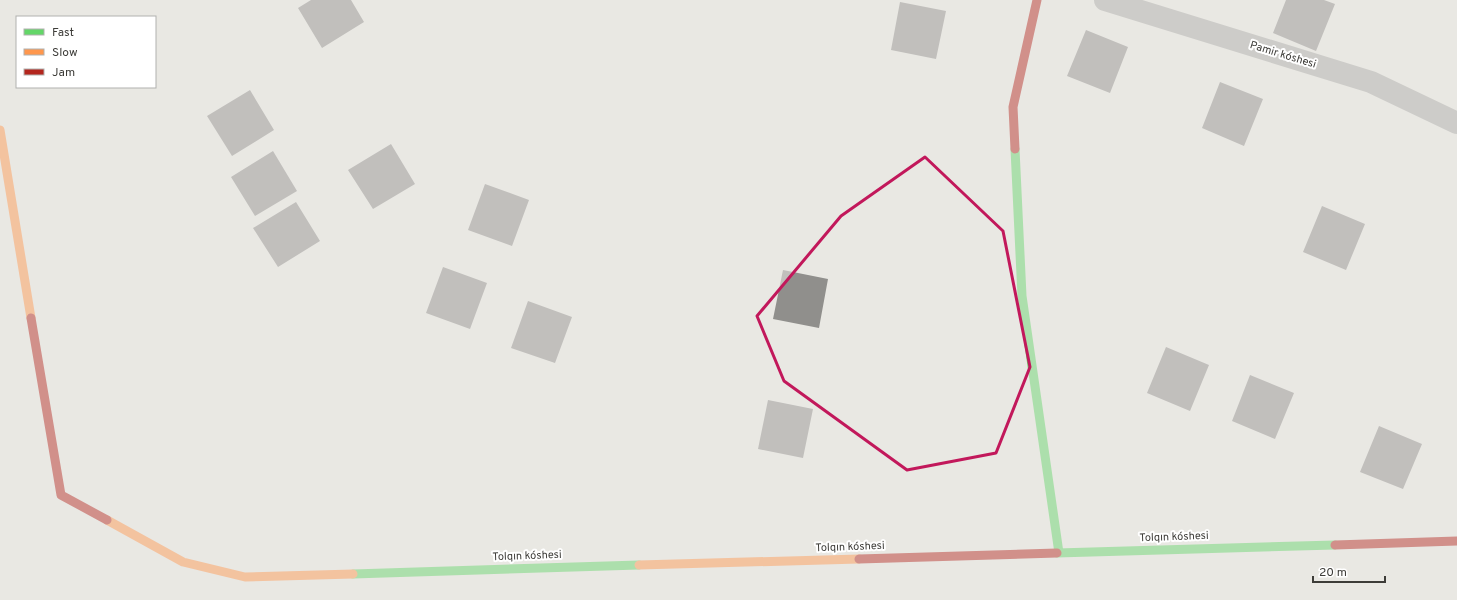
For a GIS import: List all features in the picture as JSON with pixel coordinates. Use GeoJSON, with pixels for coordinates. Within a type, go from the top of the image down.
{"type":"FeatureCollection","features":[{"type":"Feature","properties":{"kind":"street"},"geometry":{"type":"LineString","coordinates":[[1037,0],[1013,107],[1022,296],[1059,553]]}},
{"type":"Feature","properties":{"kind":"street","name":"Pamir kóshesi"},"geometry":{"type":"LineString","coordinates":[[1105,0],[1371,82],[1457,123]]}},
{"type":"Feature","properties":{"kind":"street","name":"Tolqın kóshesi"},"geometry":{"type":"LineString","coordinates":[[0,130],[61,495],[183,562],[244,577],[1457,541]]}},
{"type":"Feature","properties":{"kind":"highlighted area"},"geometry":{"type":"Polygon","coordinates":[[[925,157],[1003,231],[1030,367],[996,453],[907,470],[784,381],[757,316],[841,216],[925,157]]]}},
{"type":"Feature","properties":{"kind":"building"},"geometry":{"type":"Polygon","coordinates":[[[311,0],[351,0],[364,22],[322,48],[298,8],[311,0]]]}},
{"type":"Feature","properties":{"kind":"building"},"geometry":{"type":"Polygon","coordinates":[[[1286,0],[1324,0],[1335,4],[1316,51],[1273,33],[1286,0]]]}},
{"type":"Feature","properties":{"kind":"building"},"geometry":{"type":"Polygon","coordinates":[[[900,2],[946,11],[936,59],[891,50],[900,2]]]}},
{"type":"Feature","properties":{"kind":"building"},"geometry":{"type":"Polygon","coordinates":[[[1086,30],[1128,47],[1110,93],[1067,76],[1086,30]]]}},
{"type":"Feature","properties":{"kind":"building"},"geometry":{"type":"Polygon","coordinates":[[[1220,82],[1263,99],[1244,146],[1202,128],[1220,82]]]}},
{"type":"Feature","properties":{"kind":"building"},"geometry":{"type":"Polygon","coordinates":[[[250,90],[274,130],[232,156],[207,116],[250,90]]]}},
{"type":"Feature","properties":{"kind":"building"},"geometry":{"type":"Polygon","coordinates":[[[391,144],[415,184],[373,209],[348,170],[391,144]]]}},
{"type":"Feature","properties":{"kind":"building"},"geometry":{"type":"Polygon","coordinates":[[[273,151],[297,191],[255,216],[231,177],[273,151]]]}},
{"type":"Feature","properties":{"kind":"building"},"geometry":{"type":"Polygon","coordinates":[[[485,184],[529,200],[512,246],[468,230],[485,184]]]}},
{"type":"Feature","properties":{"kind":"building"},"geometry":{"type":"Polygon","coordinates":[[[296,202],[320,241],[278,267],[253,228],[296,202]]]}},
{"type":"Feature","properties":{"kind":"building"},"geometry":{"type":"Polygon","coordinates":[[[1322,206],[1365,224],[1346,270],[1303,252],[1322,206]]]}},
{"type":"Feature","properties":{"kind":"building"},"geometry":{"type":"Polygon","coordinates":[[[443,267],[487,283],[470,329],[426,313],[443,267]]]}},
{"type":"Feature","properties":{"kind":"building"},"geometry":{"type":"Polygon","coordinates":[[[783,270],[828,279],[819,328],[773,319],[783,270]]]}},
{"type":"Feature","properties":{"kind":"building"},"geometry":{"type":"Polygon","coordinates":[[[528,301],[572,317],[555,363],[511,348],[528,301]]]}},
{"type":"Feature","properties":{"kind":"building"},"geometry":{"type":"Polygon","coordinates":[[[1166,347],[1209,365],[1190,411],[1147,393],[1166,347]]]}},
{"type":"Feature","properties":{"kind":"building"},"geometry":{"type":"Polygon","coordinates":[[[1250,375],[1294,393],[1275,439],[1232,421],[1250,375]]]}},
{"type":"Feature","properties":{"kind":"building"},"geometry":{"type":"Polygon","coordinates":[[[768,400],[813,409],[803,458],[758,449],[768,400]]]}},
{"type":"Feature","properties":{"kind":"building"},"geometry":{"type":"Polygon","coordinates":[[[1379,426],[1422,444],[1403,489],[1360,472],[1379,426]]]}},
{"type":"Feature","properties":{"kind":"traffic: fast"},"geometry":{"type":"LineString","coordinates":[[1015,149],[1022,296],[1059,553]]}},
{"type":"Feature","properties":{"kind":"traffic: fast"},"geometry":{"type":"LineString","coordinates":[[1057,553],[1335,545]]}},
{"type":"Feature","properties":{"kind":"traffic: fast"},"geometry":{"type":"LineString","coordinates":[[353,574],[639,565]]}},
{"type":"Feature","properties":{"kind":"traffic: slow"},"geometry":{"type":"LineString","coordinates":[[0,130],[31,318]]}},
{"type":"Feature","properties":{"kind":"traffic: slow"},"geometry":{"type":"LineString","coordinates":[[107,520],[183,562],[245,577],[353,574]]}},
{"type":"Feature","properties":{"kind":"traffic: slow"},"geometry":{"type":"LineString","coordinates":[[639,565],[859,559]]}},
{"type":"Feature","properties":{"kind":"traffic: jam"},"geometry":{"type":"LineString","coordinates":[[1015,149],[1013,107],[1037,0]]}},
{"type":"Feature","properties":{"kind":"traffic: jam"},"geometry":{"type":"LineString","coordinates":[[31,318],[61,495],[107,520]]}},
{"type":"Feature","properties":{"kind":"traffic: jam"},"geometry":{"type":"LineString","coordinates":[[1335,545],[1457,541]]}},
{"type":"Feature","properties":{"kind":"traffic: jam"},"geometry":{"type":"LineString","coordinates":[[859,559],[1057,553]]}}]}
